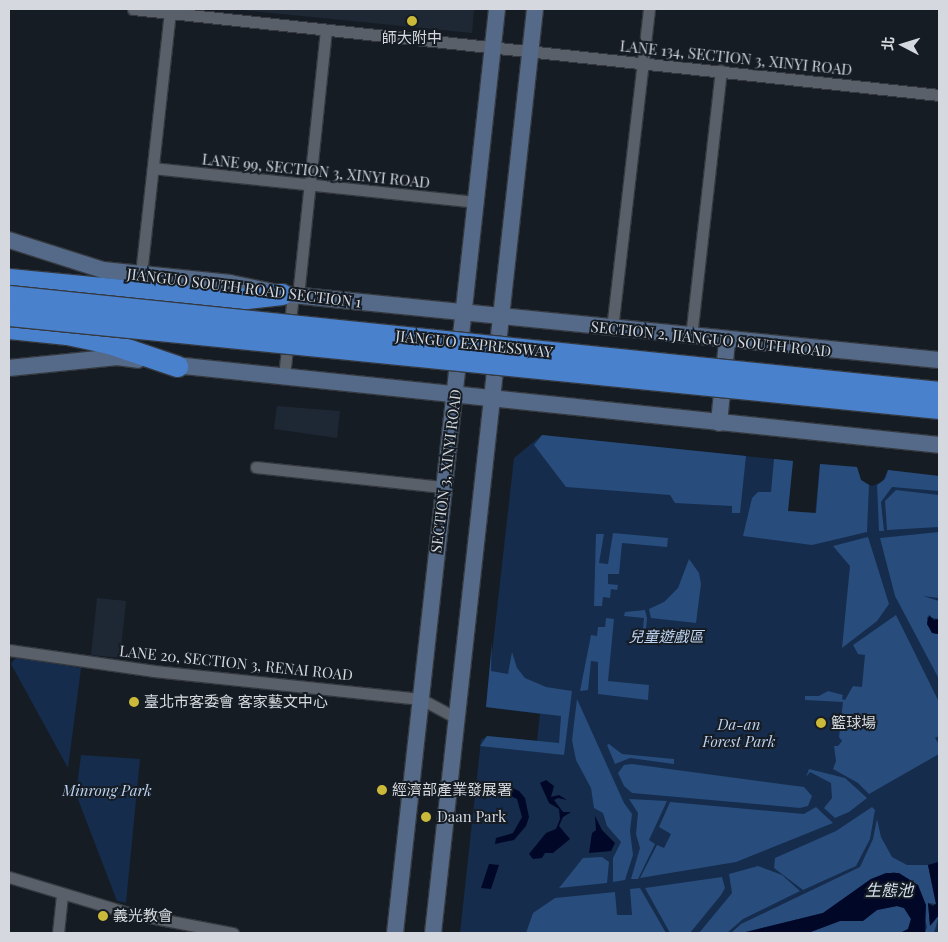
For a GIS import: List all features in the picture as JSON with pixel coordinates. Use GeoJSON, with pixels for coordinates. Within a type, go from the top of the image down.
{"type":"FeatureCollection","features":[{"type":"Feature","properties":{"kind":"highway"},"geometry":{"type":"LineString","coordinates":[[9,279],[229,300],[291,295]]}},
{"type":"Feature","properties":{"kind":"highway","name":"JIANGUO EXPRESSWAY"},"geometry":{"type":"LineString","coordinates":[[9,296],[939,392]]}},
{"type":"Feature","properties":{"kind":"highway","name":"JIANGUO EXPRESSWAY"},"geometry":{"type":"LineString","coordinates":[[9,315],[939,408]]}},
{"type":"Feature","properties":{"kind":"highway"},"geometry":{"type":"LineString","coordinates":[[9,328],[109,343],[178,366]]}},
{"type":"Feature","properties":{"kind":"street","name":"LANE 134, SECTION 3, XINYI ROAD"},"geometry":{"type":"LineString","coordinates":[[133,9],[939,95]]}},
{"type":"Feature","properties":{"kind":"street","name":"SECTION 3, XINYI ROAD"},"geometry":{"type":"LineString","coordinates":[[396,933],[498,9]]}},
{"type":"Feature","properties":{"kind":"street"},"geometry":{"type":"LineString","coordinates":[[433,933],[456,718],[484,396],[500,318],[534,9]]}},
{"type":"Feature","properties":{"kind":"street"},"geometry":{"type":"LineString","coordinates":[[612,329],[649,9]]}},
{"type":"Feature","properties":{"kind":"street"},"geometry":{"type":"LineString","coordinates":[[141,274],[170,13]]}},
{"type":"Feature","properties":{"kind":"street"},"geometry":{"type":"LineString","coordinates":[[284,376],[291,295],[309,185],[326,31]]}},
{"type":"Feature","properties":{"kind":"street"},"geometry":{"type":"LineString","coordinates":[[691,337],[721,71]]}},
{"type":"Feature","properties":{"kind":"street","name":"LANE 99, SECTION 3, XINYI ROAD"},"geometry":{"type":"LineString","coordinates":[[153,168],[477,202]]}},
{"type":"Feature","properties":{"kind":"street","name":"JIANGUO SOUTH ROAD SECTION 1"},"geometry":{"type":"LineString","coordinates":[[9,240],[103,270],[230,283],[291,295],[484,316]]}},
{"type":"Feature","properties":{"kind":"street","name":"SECTION 2, JIANGUO SOUTH ROAD"},"geometry":{"type":"LineString","coordinates":[[484,316],[939,360]]}},
{"type":"Feature","properties":{"kind":"street"},"geometry":{"type":"LineString","coordinates":[[719,423],[727,340]]}},
{"type":"Feature","properties":{"kind":"street"},"geometry":{"type":"LineString","coordinates":[[9,368],[117,356],[178,366],[456,393],[719,423],[939,445]]}},
{"type":"Feature","properties":{"kind":"street"},"geometry":{"type":"LineString","coordinates":[[256,467],[444,487]]}},
{"type":"Feature","properties":{"kind":"street","name":"LANE 20, SECTION 3, RENAI ROAD"},"geometry":{"type":"LineString","coordinates":[[9,650],[154,670],[421,699],[456,718]]}},
{"type":"Feature","properties":{"kind":"street"},"geometry":{"type":"LineString","coordinates":[[9,877],[62,895],[190,927],[234,933]]}},
{"type":"Feature","properties":{"kind":"street"},"geometry":{"type":"LineString","coordinates":[[58,933],[62,895]]}},
{"type":"Feature","properties":{"kind":"shaded area","name":"師大附中"},"geometry":{"type":"Polygon","coordinates":[[[231,9],[474,9],[472,33],[231,9]]]}},
{"type":"Feature","properties":{"kind":"shaded area"},"geometry":{"type":"Polygon","coordinates":[[[277,406],[340,411],[337,438],[274,429],[277,406]]]}},
{"type":"Feature","properties":{"kind":"shaded area"},"geometry":{"type":"Polygon","coordinates":[[[542,435],[746,456],[740,513],[732,513],[732,506],[675,503],[670,495],[566,487],[534,445],[542,435]]]}},
{"type":"Feature","properties":{"kind":"shaded area"},"geometry":{"type":"Polygon","coordinates":[[[774,459],[793,461],[788,511],[816,513],[820,464],[857,467],[861,480],[869,485],[867,532],[812,545],[743,536],[752,498],[758,492],[771,492],[774,459]]]}},
{"type":"Feature","properties":{"kind":"shaded area"},"geometry":{"type":"Polygon","coordinates":[[[888,470],[939,476],[939,491],[892,487],[881,502],[884,531],[879,531],[877,485],[885,479],[888,470]]]}},
{"type":"Feature","properties":{"kind":"shaded area"},"geometry":{"type":"Polygon","coordinates":[[[896,490],[939,495],[939,527],[887,530],[885,501],[896,490]]]}},
{"type":"Feature","properties":{"kind":"shaded area"},"geometry":{"type":"Polygon","coordinates":[[[939,532],[939,598],[923,596],[939,601],[939,619],[927,617],[927,624],[935,634],[939,634],[939,679],[895,596],[880,538],[939,532]]]}},
{"type":"Feature","properties":{"kind":"shaded area"},"geometry":{"type":"Polygon","coordinates":[[[613,533],[668,538],[667,547],[622,543],[619,574],[608,574],[608,584],[618,585],[617,590],[611,589],[610,598],[603,597],[602,606],[594,606],[596,534],[604,534],[599,563],[608,564],[613,533]]]}},
{"type":"Feature","properties":{"kind":"shaded area"},"geometry":{"type":"Polygon","coordinates":[[[868,537],[889,604],[877,621],[842,648],[850,566],[833,546],[868,537]]]}},
{"type":"Feature","properties":{"kind":"shaded area"},"geometry":{"type":"Polygon","coordinates":[[[689,559],[699,573],[701,584],[696,623],[651,618],[649,609],[664,602],[678,588],[689,559]]]}},
{"type":"Feature","properties":{"kind":"shaded area"},"geometry":{"type":"Polygon","coordinates":[[[97,598],[126,601],[120,658],[91,655],[97,598]]]}},
{"type":"Feature","properties":{"kind":"shaded area"},"geometry":{"type":"Polygon","coordinates":[[[645,610],[647,618],[645,639],[642,639],[644,618],[624,616],[625,612],[645,610]]]}},
{"type":"Feature","properties":{"kind":"shaded area"},"geometry":{"type":"Polygon","coordinates":[[[896,615],[939,702],[939,736],[935,738],[939,744],[939,754],[869,794],[858,783],[833,769],[836,761],[834,746],[838,746],[842,741],[839,737],[843,702],[805,700],[805,696],[819,696],[828,691],[843,695],[842,699],[845,700],[853,686],[862,687],[865,655],[858,654],[853,645],[896,615]]]}},
{"type":"Feature","properties":{"kind":"shaded area"},"geometry":{"type":"Polygon","coordinates":[[[606,618],[614,619],[608,681],[649,685],[648,700],[598,694],[598,662],[591,661],[588,690],[580,691],[591,635],[597,636],[598,627],[605,627],[606,618]]]}},
{"type":"Feature","properties":{"kind":"shaded area"},"geometry":{"type":"Polygon","coordinates":[[[492,642],[491,671],[508,674],[512,652],[517,668],[525,678],[546,687],[572,691],[564,755],[480,746],[487,736],[559,743],[561,716],[486,707],[492,642]]]}},
{"type":"Feature","properties":{"kind":"shaded area"},"geometry":{"type":"Polygon","coordinates":[[[577,699],[624,803],[632,814],[630,831],[633,855],[625,880],[613,882],[613,858],[621,842],[607,826],[603,813],[594,808],[591,788],[576,760],[572,740],[577,699]]]}},
{"type":"Feature","properties":{"kind":"shaded area"},"geometry":{"type":"Polygon","coordinates":[[[609,744],[622,754],[674,759],[674,764],[630,758],[615,764],[607,745],[609,744]]]}},
{"type":"Feature","properties":{"kind":"shaded area"},"geometry":{"type":"Polygon","coordinates":[[[632,764],[804,787],[812,796],[808,806],[800,808],[632,793],[624,786],[618,773],[624,765],[632,764]]]}},
{"type":"Feature","properties":{"kind":"shaded area"},"geometry":{"type":"Polygon","coordinates":[[[809,769],[845,778],[867,798],[849,812],[835,818],[824,808],[832,798],[831,783],[810,772],[806,777],[809,769]]]}},
{"type":"Feature","properties":{"kind":"shaded area"},"geometry":{"type":"Polygon","coordinates":[[[629,799],[667,801],[649,840],[655,844],[638,879],[631,879],[640,848],[636,834],[638,813],[629,799]]]}},
{"type":"Feature","properties":{"kind":"shaded area"},"geometry":{"type":"Polygon","coordinates":[[[670,802],[804,814],[816,807],[833,823],[736,862],[640,878],[657,845],[664,848],[671,834],[659,827],[670,802]]]}},
{"type":"Feature","properties":{"kind":"shaded area"},"geometry":{"type":"Polygon","coordinates":[[[872,807],[875,810],[870,839],[856,866],[803,890],[774,868],[775,858],[836,831],[872,807]]]}},
{"type":"Feature","properties":{"kind":"shaded area"},"geometry":{"type":"Polygon","coordinates":[[[877,819],[881,837],[892,857],[907,865],[928,865],[936,904],[928,903],[930,925],[939,915],[934,933],[925,933],[927,927],[914,882],[894,872],[871,879],[823,913],[742,933],[731,933],[741,924],[860,867],[873,839],[877,819]]]}},
{"type":"Feature","properties":{"kind":"shaded area"},"geometry":{"type":"Polygon","coordinates":[[[602,857],[609,862],[607,883],[559,888],[583,858],[602,857]]]}},
{"type":"Feature","properties":{"kind":"shaded area"},"geometry":{"type":"Polygon","coordinates":[[[758,866],[782,875],[800,891],[743,919],[727,933],[699,933],[732,893],[729,874],[758,866]]]}},
{"type":"Feature","properties":{"kind":"shaded area"},"geometry":{"type":"Polygon","coordinates":[[[722,877],[725,888],[721,895],[690,933],[670,933],[645,888],[722,877]]]}},
{"type":"Feature","properties":{"kind":"shaded area"},"geometry":{"type":"Polygon","coordinates":[[[640,888],[666,933],[526,933],[533,913],[555,898],[615,892],[617,915],[632,915],[630,889],[640,888]]]}},
{"type":"Feature","properties":{"kind":"shaded area"},"geometry":{"type":"Polygon","coordinates":[[[897,906],[904,908],[911,919],[908,929],[900,933],[808,933],[840,921],[862,921],[877,910],[897,906]]]}},
{"type":"Feature","properties":{"kind":"green space","name":"Da-an Forest Park"},"geometry":{"type":"Polygon","coordinates":[[[542,435],[793,461],[788,511],[815,514],[820,464],[857,467],[861,480],[872,486],[882,482],[888,470],[939,476],[939,933],[460,933],[481,740],[487,736],[537,741],[540,714],[486,707],[514,458],[542,435]]]}},
{"type":"Feature","properties":{"kind":"green space","name":"Minrong Park"},"geometry":{"type":"Polygon","coordinates":[[[16,657],[81,668],[68,768],[11,664],[16,657]]]}},
{"type":"Feature","properties":{"kind":"green space","name":"Minrong Park"},"geometry":{"type":"Polygon","coordinates":[[[81,755],[140,759],[126,903],[117,901],[76,794],[81,755]]]}},
{"type":"Feature","properties":{"kind":"water"},"geometry":{"type":"Polygon","coordinates":[[[929,615],[934,620],[939,619],[939,634],[932,633],[927,624],[929,615]]]}},
{"type":"Feature","properties":{"kind":"water"},"geometry":{"type":"Polygon","coordinates":[[[546,780],[554,786],[551,797],[559,795],[567,800],[558,798],[554,800],[563,812],[571,812],[563,817],[559,826],[570,839],[553,853],[545,853],[542,858],[533,859],[529,854],[546,833],[556,829],[560,819],[559,809],[549,803],[540,783],[546,780]]]}},
{"type":"Feature","properties":{"kind":"water"},"geometry":{"type":"Polygon","coordinates":[[[502,783],[519,791],[525,798],[529,817],[526,826],[514,840],[495,844],[496,838],[513,833],[522,817],[517,799],[501,791],[502,783]]]}},
{"type":"Feature","properties":{"kind":"water"},"geometry":{"type":"Polygon","coordinates":[[[595,816],[602,830],[615,843],[611,851],[589,853],[592,833],[596,830],[595,816]]]}},
{"type":"Feature","properties":{"kind":"water"},"geometry":{"type":"Polygon","coordinates":[[[938,862],[939,915],[930,926],[928,903],[933,906],[936,904],[928,865],[938,862]]]}},
{"type":"Feature","properties":{"kind":"water"},"geometry":{"type":"Polygon","coordinates":[[[489,864],[499,865],[491,889],[481,888],[489,864]]]}},
{"type":"Feature","properties":{"kind":"water","name":"生態池"},"geometry":{"type":"Polygon","coordinates":[[[886,873],[899,873],[918,885],[926,905],[925,933],[900,933],[908,929],[911,919],[904,908],[897,906],[877,910],[863,921],[840,921],[808,933],[742,933],[823,913],[871,879],[886,873]]]}},
{"type":"Feature","properties":{"kind":"place","name":"師大附中"},"geometry":{"type":"Point","coordinates":[412,21]}},
{"type":"Feature","properties":{"kind":"place","name":"臺北市客委會 客家藝文中心"},"geometry":{"type":"Point","coordinates":[134,702]}},
{"type":"Feature","properties":{"kind":"place","name":"籃球場"},"geometry":{"type":"Point","coordinates":[821,723]}},
{"type":"Feature","properties":{"kind":"place","name":"經濟部產業發展署"},"geometry":{"type":"Point","coordinates":[382,790]}},
{"type":"Feature","properties":{"kind":"place","name":"Daan Park"},"geometry":{"type":"Point","coordinates":[426,817]}},
{"type":"Feature","properties":{"kind":"place","name":"義光教會"},"geometry":{"type":"Point","coordinates":[103,916]}},
{"type":"Feature","properties":{"kind":"park label","name":"兒童遊戲區"},"geometry":{"type":"Point","coordinates":[666,637]}}]}
